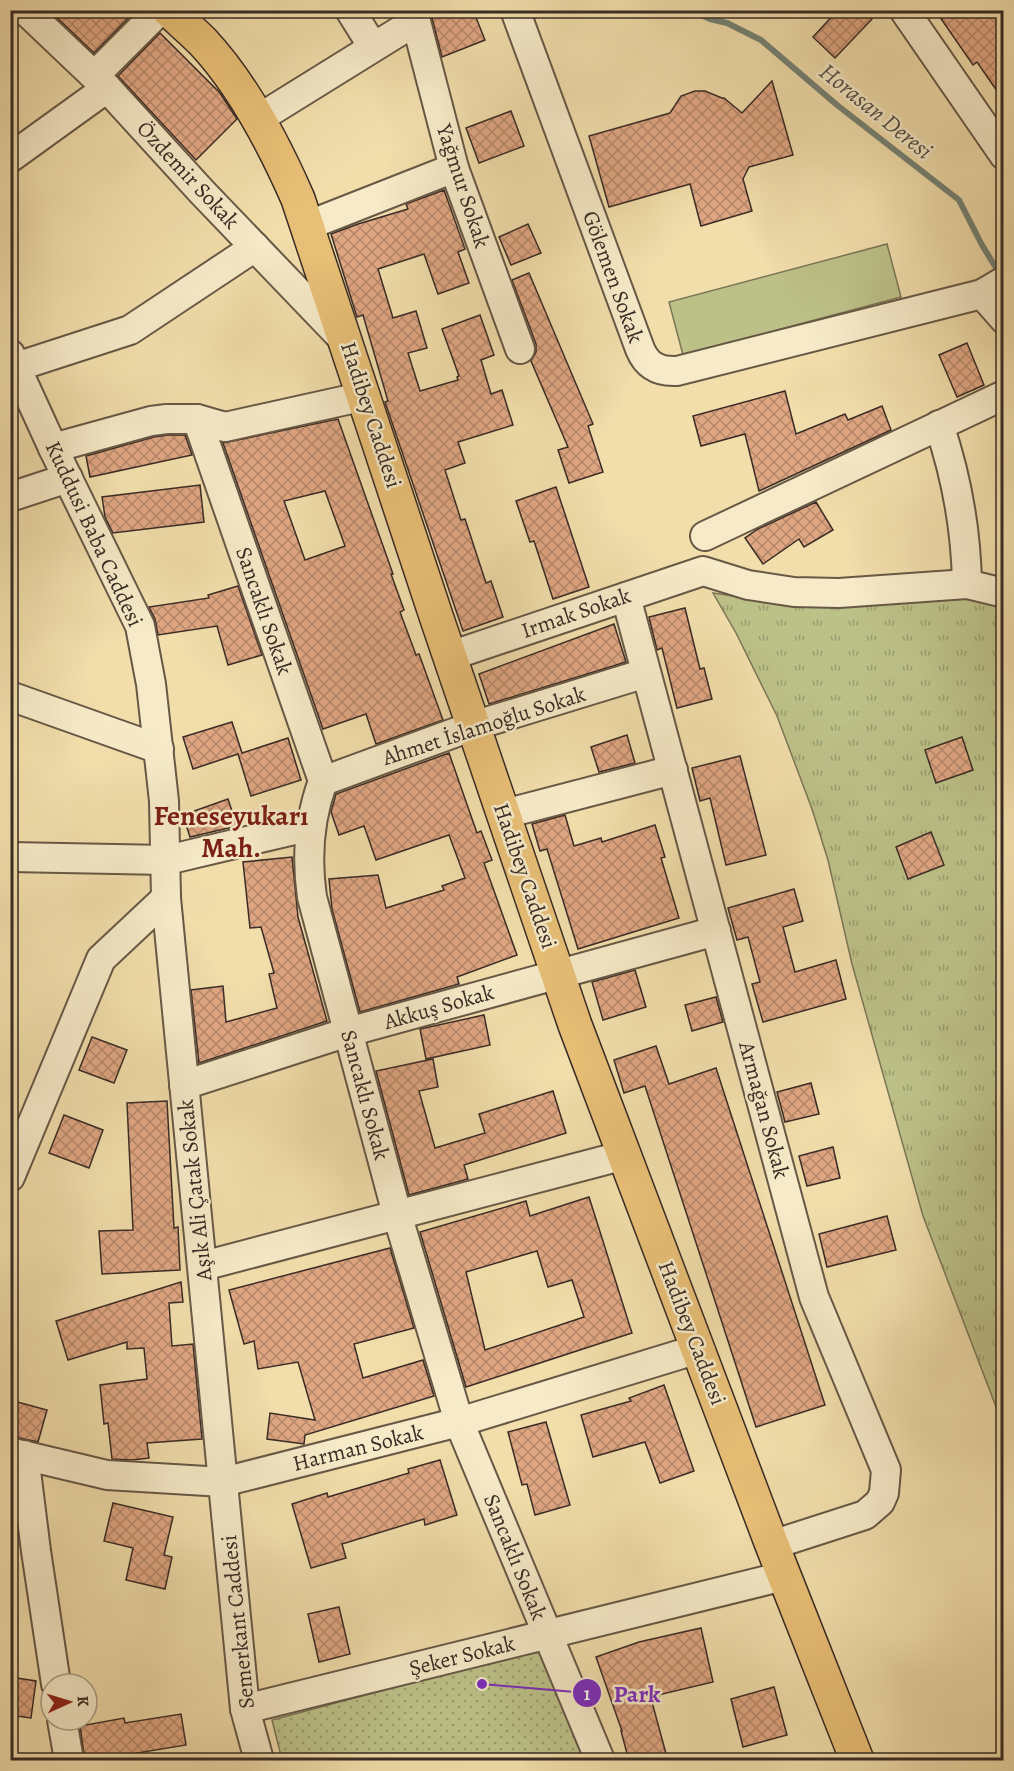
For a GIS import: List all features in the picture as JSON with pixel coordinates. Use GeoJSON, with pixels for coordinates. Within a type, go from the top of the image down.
{"type":"FeatureCollection","features":[{"type":"Feature","properties":{"kind":"main road","name":"Hadibey Caddesi"},"geometry":{"type":"LineString","coordinates":[[169,10],[204,43],[258,119],[284,166],[309,225],[473,726],[558,974],[784,1576],[850,1759]]}},
{"type":"Feature","properties":{"kind":"street","name":"Özdemir Sokak"},"geometry":{"type":"LineString","coordinates":[[25,10],[101,81],[348,344]]}},
{"type":"Feature","properties":{"kind":"street"},"geometry":{"type":"LineString","coordinates":[[10,158],[101,81],[160,10]]}},
{"type":"Feature","properties":{"kind":"street"},"geometry":{"type":"LineString","coordinates":[[350,10],[374,47]]}},
{"type":"Feature","properties":{"kind":"street","name":"Gölemen Sokak"},"geometry":{"type":"LineString","coordinates":[[515,10],[640,349],[651,366],[659,370],[677,371],[993,287]]}},
{"type":"Feature","properties":{"kind":"street"},"geometry":{"type":"LineString","coordinates":[[904,10],[1004,155]]}},
{"type":"Feature","properties":{"kind":"street"},"geometry":{"type":"LineString","coordinates":[[258,119],[374,47],[414,16]]}},
{"type":"Feature","properties":{"kind":"street","name":"Yağmur Sokak"},"geometry":{"type":"LineString","coordinates":[[414,16],[454,168],[520,349]]}},
{"type":"Feature","properties":{"kind":"street"},"geometry":{"type":"LineString","coordinates":[[309,225],[454,168]]}},
{"type":"Feature","properties":{"kind":"street"},"geometry":{"type":"LineString","coordinates":[[13,360],[130,330],[255,247]]}},
{"type":"Feature","properties":{"kind":"street"},"geometry":{"type":"LineString","coordinates":[[993,287],[1004,320]]}},
{"type":"Feature","properties":{"kind":"street","name":"Kuddusi Baba Caddesi"},"geometry":{"type":"LineString","coordinates":[[13,360],[53,448],[140,626],[151,684],[164,801],[166,898]]}},
{"type":"Feature","properties":{"kind":"street"},"geometry":{"type":"LineString","coordinates":[[705,536],[1004,395]]}},
{"type":"Feature","properties":{"kind":"street"},"geometry":{"type":"LineString","coordinates":[[53,448],[151,421],[197,419],[225,428],[365,396]]}},
{"type":"Feature","properties":{"kind":"street","name":"Sancaklı Sokak"},"geometry":{"type":"LineString","coordinates":[[197,419],[323,781],[311,825],[308,857],[312,897],[397,1214],[459,1422],[600,1761]]}},
{"type":"Feature","properties":{"kind":"street"},"geometry":{"type":"LineString","coordinates":[[939,425],[959,495],[965,534],[967,584],[1004,593]]}},
{"type":"Feature","properties":{"kind":"street"},"geometry":{"type":"LineString","coordinates":[[10,497],[68,478]]}},
{"type":"Feature","properties":{"kind":"street","name":"Irmak Sokak"},"geometry":{"type":"LineString","coordinates":[[450,656],[703,571],[748,585],[794,592],[839,593],[967,584]]}},
{"type":"Feature","properties":{"kind":"street","name":"Armağan Sokak"},"geometry":{"type":"LineString","coordinates":[[626,597],[814,1297],[886,1470],[884,1493],[880,1502],[865,1515],[772,1545]]}},
{"type":"Feature","properties":{"kind":"street","name":"Ahmet İslamoğlu Sokak"},"geometry":{"type":"LineString","coordinates":[[323,781],[473,726],[646,673]]}},
{"type":"Feature","properties":{"kind":"street"},"geometry":{"type":"LineString","coordinates":[[10,696],[159,749]]}},
{"type":"Feature","properties":{"kind":"street"},"geometry":{"type":"LineString","coordinates":[[504,814],[673,770]]}},
{"type":"Feature","properties":{"kind":"street"},"geometry":{"type":"LineString","coordinates":[[10,857],[167,860],[311,825]]}},
{"type":"Feature","properties":{"kind":"street"},"geometry":{"type":"LineString","coordinates":[[10,1177],[101,959],[166,898]]}},
{"type":"Feature","properties":{"kind":"street","name":"Aşık Ali Çatak Sokak"},"geometry":{"type":"LineString","coordinates":[[166,898],[223,1482]]}},
{"type":"Feature","properties":{"kind":"street","name":"Akkuş Sokak"},"geometry":{"type":"LineString","coordinates":[[184,1085],[348,1032],[716,931]]}},
{"type":"Feature","properties":{"kind":"street"},"geometry":{"type":"LineString","coordinates":[[203,1266],[625,1155]]}},
{"type":"Feature","properties":{"kind":"street","name":"Harman Sokak"},"geometry":{"type":"LineString","coordinates":[[17,1453],[107,1474],[223,1482],[459,1422],[698,1349]]}},
{"type":"Feature","properties":{"kind":"street"},"geometry":{"type":"LineString","coordinates":[[17,1453],[36,1551],[54,1672]]}},
{"type":"Feature","properties":{"kind":"street","name":"Semerkant Caddesi"},"geometry":{"type":"LineString","coordinates":[[223,1482],[245,1709],[259,1761]]}},
{"type":"Feature","properties":{"kind":"street","name":"Şeker Sokak"},"geometry":{"type":"LineString","coordinates":[[245,1709],[784,1576]]}},
{"type":"Feature","properties":{"kind":"street"},"geometry":{"type":"LineString","coordinates":[[64,1732],[69,1761]]}},
{"type":"Feature","properties":{"kind":"green space"},"geometry":{"type":"Polygon","coordinates":[[[887,244],[901,297],[683,355],[669,302],[887,244]]]}},
{"type":"Feature","properties":{"kind":"green space"},"geometry":{"type":"Polygon","coordinates":[[[713,593],[747,598],[920,594],[1003,600],[1003,1425],[923,1216],[852,964],[828,860],[812,809],[777,716],[736,633],[713,593]]]}},
{"type":"Feature","properties":{"kind":"green space"},"geometry":{"type":"Polygon","coordinates":[[[542,1648],[587,1760],[282,1760],[272,1720],[542,1648]]]}},
{"type":"Feature","properties":{"kind":"building"},"geometry":{"type":"Polygon","coordinates":[[[49,10],[136,10],[94,53],[49,10]]]}},
{"type":"Feature","properties":{"kind":"building"},"geometry":{"type":"Polygon","coordinates":[[[430,10],[473,10],[485,40],[442,57],[430,10]]]}},
{"type":"Feature","properties":{"kind":"building"},"geometry":{"type":"Polygon","coordinates":[[[838,10],[863,10],[872,19],[835,58],[813,37],[838,10]]]}},
{"type":"Feature","properties":{"kind":"building"},"geometry":{"type":"Polygon","coordinates":[[[935,10],[990,10],[1004,30],[1004,101],[977,62],[973,65],[935,10]]]}},
{"type":"Feature","properties":{"kind":"building"},"geometry":{"type":"Polygon","coordinates":[[[160,33],[220,93],[237,119],[196,160],[118,76],[160,33]]]}},
{"type":"Feature","properties":{"kind":"building"},"geometry":{"type":"Polygon","coordinates":[[[772,81],[793,155],[749,167],[743,179],[752,211],[701,226],[690,184],[609,207],[589,136],[670,113],[681,96],[695,91],[705,91],[724,98],[742,113],[772,81]]]}},
{"type":"Feature","properties":{"kind":"building"},"geometry":{"type":"Polygon","coordinates":[[[511,111],[524,146],[479,163],[466,128],[511,111]]]}},
{"type":"Feature","properties":{"kind":"building"},"geometry":{"type":"Polygon","coordinates":[[[444,190],[465,249],[458,252],[469,283],[438,294],[424,254],[378,269],[393,318],[416,311],[427,348],[408,353],[420,391],[458,380],[459,376],[442,329],[480,315],[494,355],[481,360],[491,394],[502,390],[513,425],[458,442],[465,463],[445,470],[461,520],[465,519],[486,583],[491,581],[503,617],[463,631],[385,402],[388,401],[363,315],[357,317],[331,234],[408,209],[406,204],[444,190]]]}},
{"type":"Feature","properties":{"kind":"building"},"geometry":{"type":"Polygon","coordinates":[[[528,224],[541,253],[511,265],[499,237],[528,224]]]}},
{"type":"Feature","properties":{"kind":"building"},"geometry":{"type":"Polygon","coordinates":[[[529,273],[593,424],[588,426],[603,472],[569,483],[558,450],[568,447],[531,361],[536,352],[536,344],[512,280],[529,273]]]}},
{"type":"Feature","properties":{"kind":"building"},"geometry":{"type":"Polygon","coordinates":[[[967,343],[984,385],[957,397],[939,355],[967,343]]]}},
{"type":"Feature","properties":{"kind":"building"},"geometry":{"type":"Polygon","coordinates":[[[785,391],[796,434],[845,414],[848,420],[882,406],[891,430],[759,491],[745,434],[701,446],[693,416],[785,391]]]}},
{"type":"Feature","properties":{"kind":"building"},"geometry":{"type":"Polygon","coordinates":[[[338,419],[393,574],[391,574],[404,610],[400,612],[416,655],[419,654],[443,720],[376,744],[366,714],[323,729],[223,443],[338,419]],[[325,491],[284,501],[305,560],[345,546],[325,491]]]}},
{"type":"Feature","properties":{"kind":"building"},"geometry":{"type":"Polygon","coordinates":[[[168,435],[185,435],[192,455],[90,477],[86,456],[168,435]]]}},
{"type":"Feature","properties":{"kind":"building"},"geometry":{"type":"Polygon","coordinates":[[[200,485],[204,522],[113,533],[105,517],[102,497],[200,485]]]}},
{"type":"Feature","properties":{"kind":"building"},"geometry":{"type":"Polygon","coordinates":[[[556,487],[589,587],[553,599],[534,541],[530,542],[516,501],[556,487]]]}},
{"type":"Feature","properties":{"kind":"building"},"geometry":{"type":"Polygon","coordinates":[[[816,502],[833,530],[804,547],[799,539],[763,564],[745,538],[758,529],[816,502]]]}},
{"type":"Feature","properties":{"kind":"building"},"geometry":{"type":"Polygon","coordinates":[[[238,586],[262,655],[228,665],[217,626],[158,635],[155,619],[149,607],[209,598],[208,595],[238,586]]]}},
{"type":"Feature","properties":{"kind":"building"},"geometry":{"type":"Polygon","coordinates":[[[685,608],[700,669],[704,668],[712,699],[677,708],[662,648],[657,650],[649,617],[685,608]]]}},
{"type":"Feature","properties":{"kind":"building"},"geometry":{"type":"Polygon","coordinates":[[[614,624],[626,662],[489,704],[479,674],[614,624]]]}},
{"type":"Feature","properties":{"kind":"building"},"geometry":{"type":"Polygon","coordinates":[[[232,722],[242,753],[288,738],[301,780],[251,796],[238,754],[193,769],[183,737],[232,722]]]}},
{"type":"Feature","properties":{"kind":"building"},"geometry":{"type":"Polygon","coordinates":[[[627,735],[635,763],[599,772],[591,747],[627,735]]]}},
{"type":"Feature","properties":{"kind":"building"},"geometry":{"type":"Polygon","coordinates":[[[962,737],[973,770],[936,783],[925,750],[962,737]]]}},
{"type":"Feature","properties":{"kind":"building"},"geometry":{"type":"Polygon","coordinates":[[[449,753],[477,833],[481,831],[492,860],[484,863],[517,955],[457,977],[459,984],[360,1012],[332,909],[329,879],[378,875],[386,908],[444,890],[442,886],[465,878],[449,835],[376,860],[364,826],[339,835],[331,812],[336,794],[449,753]]]}},
{"type":"Feature","properties":{"kind":"building"},"geometry":{"type":"Polygon","coordinates":[[[740,756],[766,855],[726,865],[710,798],[700,801],[692,768],[740,756]]]}},
{"type":"Feature","properties":{"kind":"building"},"geometry":{"type":"Polygon","coordinates":[[[228,799],[237,826],[190,837],[183,815],[228,799]]]}},
{"type":"Feature","properties":{"kind":"building"},"geometry":{"type":"Polygon","coordinates":[[[565,815],[574,846],[601,838],[602,842],[655,825],[665,857],[661,858],[679,918],[578,949],[547,849],[540,851],[532,824],[565,815]]]}},
{"type":"Feature","properties":{"kind":"building"},"geometry":{"type":"Polygon","coordinates":[[[931,832],[944,865],[908,879],[896,847],[931,832]]]}},
{"type":"Feature","properties":{"kind":"building"},"geometry":{"type":"Polygon","coordinates":[[[292,857],[298,917],[327,1021],[199,1063],[191,990],[223,986],[226,1022],[277,1008],[269,974],[274,973],[261,927],[250,928],[243,862],[292,857]]]}},
{"type":"Feature","properties":{"kind":"building"},"geometry":{"type":"Polygon","coordinates":[[[794,889],[803,921],[783,927],[795,972],[836,960],[846,999],[763,1022],[752,984],[760,982],[748,937],[737,940],[728,908],[794,889]]]}},
{"type":"Feature","properties":{"kind":"building"},"geometry":{"type":"Polygon","coordinates":[[[635,970],[646,1007],[603,1020],[592,982],[635,970]]]}},
{"type":"Feature","properties":{"kind":"building"},"geometry":{"type":"Polygon","coordinates":[[[716,997],[723,1022],[692,1031],[685,1005],[716,997]]]}},
{"type":"Feature","properties":{"kind":"building"},"geometry":{"type":"Polygon","coordinates":[[[484,1015],[490,1045],[426,1059],[420,1029],[484,1015]]]}},
{"type":"Feature","properties":{"kind":"building"},"geometry":{"type":"Polygon","coordinates":[[[92,1037],[127,1050],[114,1083],[79,1070],[92,1037]]]}},
{"type":"Feature","properties":{"kind":"building"},"geometry":{"type":"Polygon","coordinates":[[[656,1046],[669,1084],[716,1068],[825,1405],[756,1427],[645,1086],[624,1093],[614,1060],[656,1046]]]}},
{"type":"Feature","properties":{"kind":"building"},"geometry":{"type":"Polygon","coordinates":[[[433,1059],[438,1087],[419,1091],[435,1148],[485,1133],[479,1114],[553,1091],[566,1133],[464,1165],[468,1179],[409,1195],[376,1071],[433,1059]]]}},
{"type":"Feature","properties":{"kind":"building"},"geometry":{"type":"Polygon","coordinates":[[[811,1083],[819,1114],[785,1122],[777,1092],[811,1083]]]}},
{"type":"Feature","properties":{"kind":"building"},"geometry":{"type":"Polygon","coordinates":[[[167,1101],[174,1228],[178,1227],[180,1270],[102,1274],[99,1231],[133,1230],[127,1103],[167,1101]]]}},
{"type":"Feature","properties":{"kind":"building"},"geometry":{"type":"Polygon","coordinates":[[[64,1115],[103,1130],[89,1168],[49,1153],[64,1115]]]}},
{"type":"Feature","properties":{"kind":"building"},"geometry":{"type":"Polygon","coordinates":[[[833,1147],[840,1178],[807,1186],[799,1156],[833,1147]]]}},
{"type":"Feature","properties":{"kind":"building"},"geometry":{"type":"Polygon","coordinates":[[[589,1197],[632,1333],[466,1387],[420,1232],[526,1201],[530,1216],[589,1197]],[[537,1251],[466,1272],[485,1350],[584,1317],[572,1280],[548,1287],[537,1251]]]}},
{"type":"Feature","properties":{"kind":"building"},"geometry":{"type":"Polygon","coordinates":[[[887,1216],[896,1250],[827,1267],[819,1234],[887,1216]]]}},
{"type":"Feature","properties":{"kind":"building"},"geometry":{"type":"Polygon","coordinates":[[[390,1248],[414,1328],[354,1344],[363,1378],[423,1360],[434,1396],[305,1435],[304,1444],[267,1439],[270,1413],[315,1420],[298,1362],[258,1369],[254,1341],[244,1344],[229,1290],[390,1248]]]}},
{"type":"Feature","properties":{"kind":"building"},"geometry":{"type":"Polygon","coordinates":[[[181,1282],[183,1302],[169,1303],[172,1346],[193,1344],[202,1439],[147,1443],[149,1458],[112,1459],[108,1423],[104,1424],[100,1385],[147,1379],[144,1348],[127,1349],[127,1342],[68,1360],[56,1321],[181,1282]]]}},
{"type":"Feature","properties":{"kind":"building"},"geometry":{"type":"Polygon","coordinates":[[[664,1385],[694,1471],[660,1483],[645,1442],[593,1457],[581,1415],[631,1401],[629,1398],[664,1385]]]}},
{"type":"Feature","properties":{"kind":"building"},"geometry":{"type":"Polygon","coordinates":[[[10,1400],[47,1410],[38,1442],[10,1436],[10,1400]]]}},
{"type":"Feature","properties":{"kind":"building"},"geometry":{"type":"Polygon","coordinates":[[[546,1422],[570,1505],[535,1515],[527,1484],[522,1485],[508,1432],[546,1422]]]}},
{"type":"Feature","properties":{"kind":"building"},"geometry":{"type":"Polygon","coordinates":[[[440,1460],[457,1515],[425,1525],[424,1519],[342,1544],[346,1558],[311,1568],[292,1504],[327,1493],[328,1497],[409,1473],[408,1469],[440,1460]]]}},
{"type":"Feature","properties":{"kind":"building"},"geometry":{"type":"Polygon","coordinates":[[[113,1503],[173,1517],[164,1555],[172,1557],[165,1589],[126,1580],[133,1548],[104,1541],[113,1503]]]}},
{"type":"Feature","properties":{"kind":"building"},"geometry":{"type":"Polygon","coordinates":[[[339,1607],[350,1654],[319,1662],[308,1614],[339,1607]]]}},
{"type":"Feature","properties":{"kind":"building"},"geometry":{"type":"Polygon","coordinates":[[[701,1628],[713,1682],[658,1695],[660,1700],[652,1702],[668,1761],[629,1761],[622,1731],[596,1657],[639,1642],[701,1628]]]}},
{"type":"Feature","properties":{"kind":"building"},"geometry":{"type":"Polygon","coordinates":[[[10,1677],[36,1681],[31,1718],[10,1715],[10,1677]]]}},
{"type":"Feature","properties":{"kind":"building"},"geometry":{"type":"Polygon","coordinates":[[[774,1687],[787,1735],[743,1747],[731,1699],[774,1687]]]}},
{"type":"Feature","properties":{"kind":"building"},"geometry":{"type":"Polygon","coordinates":[[[181,1714],[186,1745],[131,1754],[132,1761],[85,1761],[81,1732],[99,1732],[99,1723],[124,1718],[125,1723],[181,1714]]]}},
{"type":"Feature","properties":{"kind":"waterway","name":"Horasan Deresi"},"geometry":{"type":"LineString","coordinates":[[690,10],[710,19],[727,23],[761,40],[837,105],[959,200],[1001,276]]}},
{"type":"Feature","properties":{"kind":"place","name":"Park"},"geometry":{"type":"Point","coordinates":[482,1684]}},
{"type":"Feature","properties":{"kind":"district","name":"Feneseyukarı Mah."},"geometry":{"type":"Point","coordinates":[231,832]}}]}
